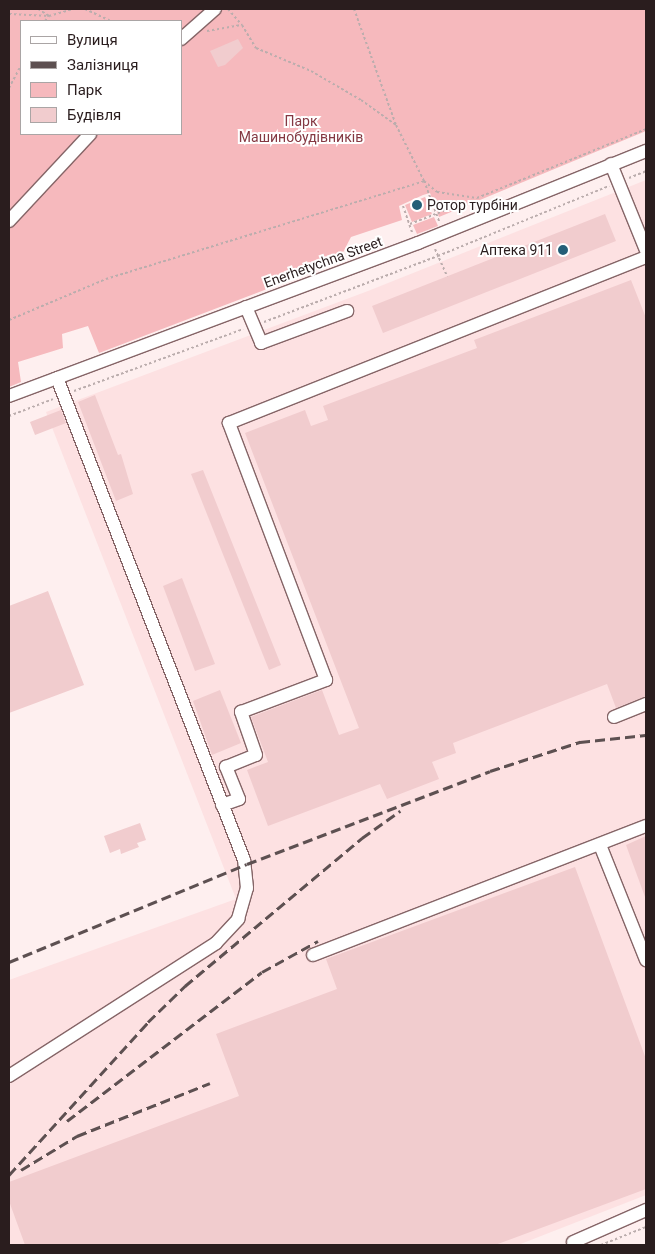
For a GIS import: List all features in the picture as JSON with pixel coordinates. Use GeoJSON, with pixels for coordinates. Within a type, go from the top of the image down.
{"type":"FeatureCollection","features":[{"type":"Feature","properties":{"kind":"street"},"geometry":{"type":"LineString","coordinates":[[182,38],[215,9]]}},
{"type":"Feature","properties":{"kind":"street"},"geometry":{"type":"LineString","coordinates":[[9,221],[89,135]]}},
{"type":"Feature","properties":{"kind":"street","name":"Enerhetychna Street"},"geometry":{"type":"LineString","coordinates":[[9,396],[430,238],[646,151]]}},
{"type":"Feature","properties":{"kind":"street"},"geometry":{"type":"LineString","coordinates":[[611,164],[643,233],[646,250]]}},
{"type":"Feature","properties":{"kind":"street"},"geometry":{"type":"LineString","coordinates":[[222,805],[239,799],[226,767],[256,755],[241,712],[326,680],[229,423],[646,257]]}},
{"type":"Feature","properties":{"kind":"street"},"geometry":{"type":"LineString","coordinates":[[246,307],[261,343],[347,311]]}},
{"type":"Feature","properties":{"kind":"street"},"geometry":{"type":"LineString","coordinates":[[9,1076],[209,948],[234,924],[244,904],[247,879],[244,860],[57,378]]}},
{"type":"Feature","properties":{"kind":"street"},"geometry":{"type":"LineString","coordinates":[[614,717],[646,704]]}},
{"type":"Feature","properties":{"kind":"street"},"geometry":{"type":"LineString","coordinates":[[313,955],[646,826]]}},
{"type":"Feature","properties":{"kind":"street"},"geometry":{"type":"LineString","coordinates":[[600,845],[646,960]]}},
{"type":"Feature","properties":{"kind":"street"},"geometry":{"type":"LineString","coordinates":[[571,1244],[646,1210]]}},
{"type":"Feature","properties":{"kind":"path"},"geometry":{"type":"LineString","coordinates":[[39,9],[48,16]]}},
{"type":"Feature","properties":{"kind":"path"},"geometry":{"type":"LineString","coordinates":[[39,9],[42,15]]}},
{"type":"Feature","properties":{"kind":"path"},"geometry":{"type":"LineString","coordinates":[[9,14],[48,16],[72,9]]}},
{"type":"Feature","properties":{"kind":"path"},"geometry":{"type":"LineString","coordinates":[[85,9],[109,20]]}},
{"type":"Feature","properties":{"kind":"path"},"geometry":{"type":"LineString","coordinates":[[228,9],[242,25],[256,48],[311,71],[361,100],[396,125]]}},
{"type":"Feature","properties":{"kind":"path"},"geometry":{"type":"LineString","coordinates":[[354,9],[396,125],[424,181],[441,227]]}},
{"type":"Feature","properties":{"kind":"path"},"geometry":{"type":"LineString","coordinates":[[47,20],[48,16]]}},
{"type":"Feature","properties":{"kind":"path"},"geometry":{"type":"LineString","coordinates":[[202,32],[242,25]]}},
{"type":"Feature","properties":{"kind":"path"},"geometry":{"type":"LineString","coordinates":[[9,88],[20,67]]}},
{"type":"Feature","properties":{"kind":"path"},"geometry":{"type":"LineString","coordinates":[[424,181],[437,192],[477,198],[646,129]]}},
{"type":"Feature","properties":{"kind":"path"},"geometry":{"type":"LineString","coordinates":[[9,416],[438,256],[646,172]]}},
{"type":"Feature","properties":{"kind":"path"},"geometry":{"type":"LineString","coordinates":[[9,320],[106,280],[424,181]]}},
{"type":"Feature","properties":{"kind":"path"},"geometry":{"type":"LineString","coordinates":[[410,224],[466,202]]}},
{"type":"Feature","properties":{"kind":"path"},"geometry":{"type":"LineString","coordinates":[[402,206],[414,237]]}},
{"type":"Feature","properties":{"kind":"path"},"geometry":{"type":"LineString","coordinates":[[430,238],[447,276]]}},
{"type":"Feature","properties":{"kind":"path"},"geometry":{"type":"LineString","coordinates":[[602,1245],[646,1227]]}},
{"type":"Feature","properties":{"kind":"shaded area"},"geometry":{"type":"Polygon","coordinates":[[[646,180],[646,1195],[518,1245],[9,1245],[9,980],[236,899],[46,412],[368,291],[646,180]]]}},
{"type":"Feature","properties":{"kind":"green space","name":"Парк Машинобудівників"},"geometry":{"type":"Polygon","coordinates":[[[9,9],[646,9],[646,131],[439,217],[430,193],[423,195],[399,206],[402,220],[351,237],[338,262],[99,353],[88,326],[62,334],[63,348],[18,362],[21,382],[9,387],[9,9]]]}},
{"type":"Feature","properties":{"kind":"green space"},"geometry":{"type":"Polygon","coordinates":[[[425,197],[432,214],[412,222],[405,205],[425,197]]]}},
{"type":"Feature","properties":{"kind":"green space"},"geometry":{"type":"Polygon","coordinates":[[[434,217],[438,226],[417,234],[413,225],[434,217]]]}},
{"type":"Feature","properties":{"kind":"building"},"geometry":{"type":"Polygon","coordinates":[[[238,39],[243,48],[225,65],[218,67],[210,51],[238,39]]]}},
{"type":"Feature","properties":{"kind":"building"},"geometry":{"type":"Polygon","coordinates":[[[605,214],[616,241],[383,333],[372,306],[605,214]]]}},
{"type":"Feature","properties":{"kind":"building"},"geometry":{"type":"Polygon","coordinates":[[[631,280],[646,318],[646,696],[616,708],[607,684],[453,743],[456,753],[432,762],[439,779],[387,799],[380,784],[268,826],[247,770],[268,762],[251,717],[322,690],[339,735],[359,728],[245,433],[305,410],[311,426],[328,420],[323,406],[477,348],[474,340],[631,280]]]}},
{"type":"Feature","properties":{"kind":"building"},"geometry":{"type":"Polygon","coordinates":[[[95,395],[118,455],[121,454],[133,494],[116,501],[78,402],[95,395]]]}},
{"type":"Feature","properties":{"kind":"building"},"geometry":{"type":"Polygon","coordinates":[[[61,410],[66,423],[35,435],[30,422],[61,410]]]}},
{"type":"Feature","properties":{"kind":"building"},"geometry":{"type":"Polygon","coordinates":[[[203,470],[281,665],[269,670],[191,474],[203,470]]]}},
{"type":"Feature","properties":{"kind":"building"},"geometry":{"type":"Polygon","coordinates":[[[182,578],[215,664],[195,671],[163,586],[182,578]]]}},
{"type":"Feature","properties":{"kind":"building"},"geometry":{"type":"Polygon","coordinates":[[[48,591],[84,685],[9,713],[9,606],[48,591]]]}},
{"type":"Feature","properties":{"kind":"building"},"geometry":{"type":"Polygon","coordinates":[[[220,690],[241,743],[212,755],[193,701],[220,690]]]}},
{"type":"Feature","properties":{"kind":"building"},"geometry":{"type":"Polygon","coordinates":[[[140,823],[146,840],[137,843],[139,847],[121,854],[120,849],[110,853],[104,836],[140,823]]]}},
{"type":"Feature","properties":{"kind":"building"},"geometry":{"type":"Polygon","coordinates":[[[646,836],[646,896],[645,897],[626,845],[646,836]]]}},
{"type":"Feature","properties":{"kind":"building"},"geometry":{"type":"Polygon","coordinates":[[[575,867],[646,1059],[646,1189],[495,1245],[25,1245],[9,1201],[9,1182],[239,1096],[216,1034],[337,989],[326,959],[575,867]]]}},
{"type":"Feature","properties":{"kind":"railway"},"geometry":{"type":"LineString","coordinates":[[9,962],[247,864],[490,771],[580,742],[646,735]]}},
{"type":"Feature","properties":{"kind":"railway"},"geometry":{"type":"LineString","coordinates":[[9,1175],[148,1022],[185,986],[362,838],[400,811]]}},
{"type":"Feature","properties":{"kind":"railway"},"geometry":{"type":"LineString","coordinates":[[67,1121],[262,972],[318,941]]}},
{"type":"Feature","properties":{"kind":"railway"},"geometry":{"type":"LineString","coordinates":[[21,1170],[77,1136],[210,1083]]}},
{"type":"Feature","properties":{"kind":"place","name":"Ротор турбіни"},"geometry":{"type":"Point","coordinates":[417,205]}},
{"type":"Feature","properties":{"kind":"place","name":"Аптека 911"},"geometry":{"type":"Point","coordinates":[563,250]}}]}
